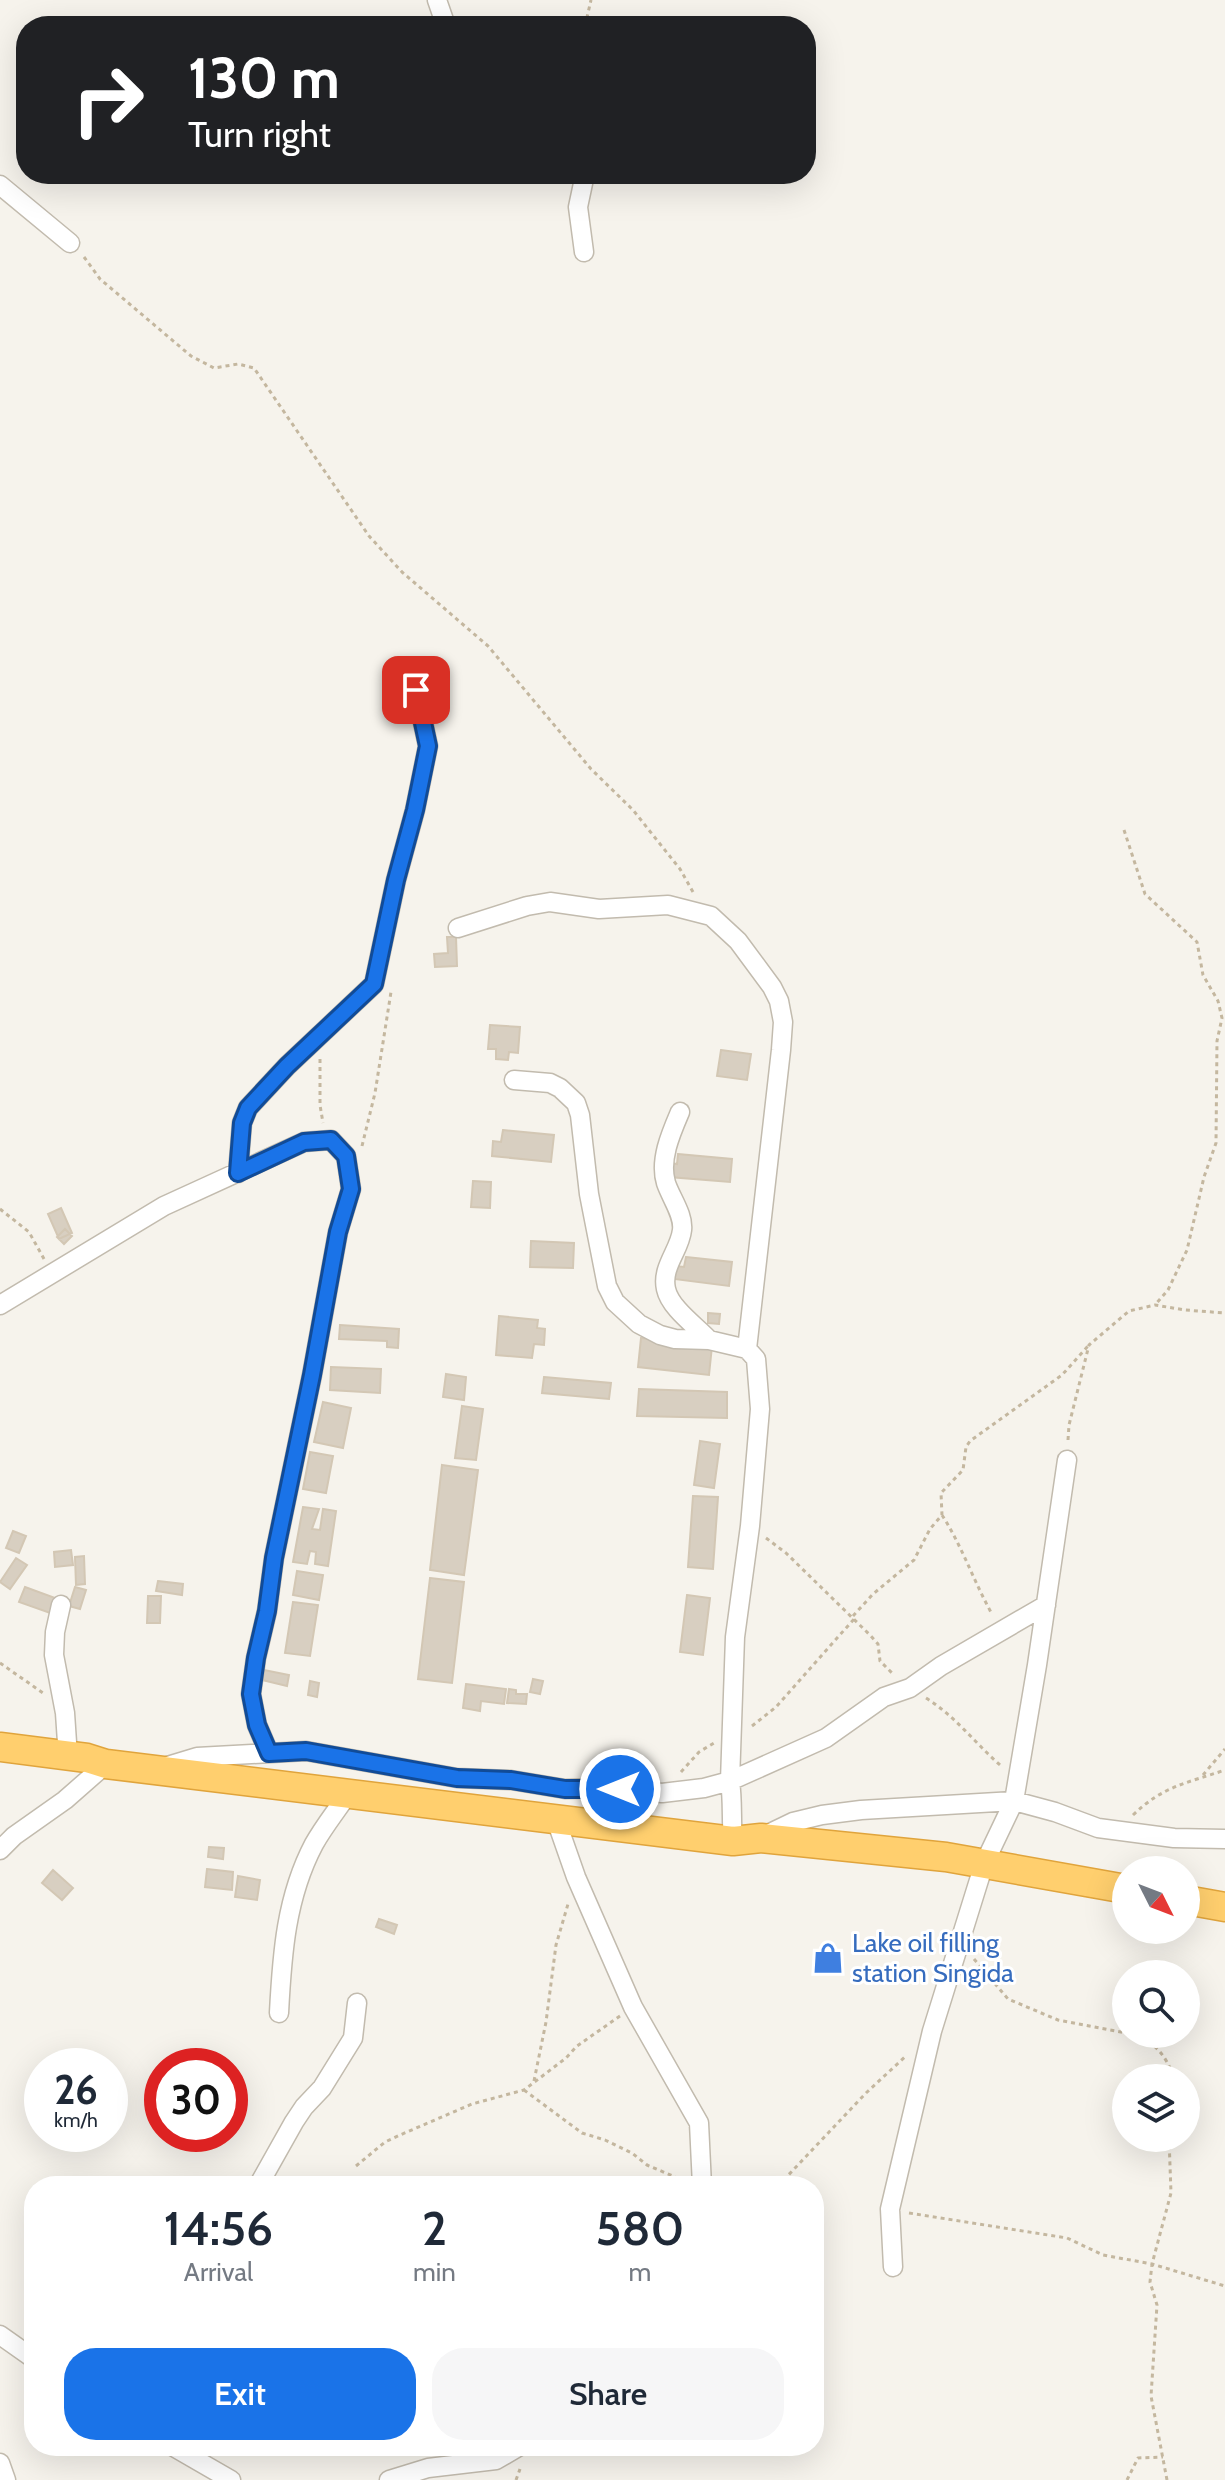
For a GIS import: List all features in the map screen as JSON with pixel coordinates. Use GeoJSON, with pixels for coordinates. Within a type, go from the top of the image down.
{"type":"FeatureCollection","features":[{"type":"Feature","properties":{"kind":"highway"},"geometry":{"type":"LineString","coordinates":[[0,1747],[87,1758],[106,1764],[555,1817],[946,1857],[1112,1887]]}},
{"type":"Feature","properties":{"kind":"highway"},"geometry":{"type":"LineString","coordinates":[[1200,1903],[1225,1907]]}},
{"type":"Feature","properties":{"kind":"street"},"geometry":{"type":"LineString","coordinates":[[583,184],[578,207],[584,252]]}},
{"type":"Feature","properties":{"kind":"street"},"geometry":{"type":"LineString","coordinates":[[0,185],[70,243]]}},
{"type":"Feature","properties":{"kind":"street"},"geometry":{"type":"LineString","coordinates":[[238,1173],[242,1123],[248,1108],[287,1066],[374,984],[428,746],[416,690]]}},
{"type":"Feature","properties":{"kind":"street"},"geometry":{"type":"LineString","coordinates":[[458,928],[527,906],[550,902],[599,909],[668,905],[706,914],[719,922],[738,941],[772,987],[779,1001],[783,1022],[747,1349]]}},
{"type":"Feature","properties":{"kind":"street"},"geometry":{"type":"LineString","coordinates":[[514,1080],[550,1083],[576,1103],[607,1286],[615,1302],[648,1330],[675,1339],[709,1340],[747,1349],[756,1359],[760,1409],[750,1526],[735,1637],[730,1781],[733,1800],[731,1819],[747,1839],[822,1815],[1014,1801],[1098,1828],[1174,1838],[1225,1839]]}},
{"type":"Feature","properties":{"kind":"street"},"geometry":{"type":"LineString","coordinates":[[680,1112],[668,1142],[665,1179],[682,1222],[682,1232],[665,1275],[666,1289],[670,1299],[709,1340]]}},
{"type":"Feature","properties":{"kind":"street"},"geometry":{"type":"LineString","coordinates":[[0,1305],[164,1206],[304,1142],[331,1140],[346,1156],[351,1189],[338,1232],[274,1558],[251,1694],[257,1725],[269,1753]]}},
{"type":"Feature","properties":{"kind":"street"},"geometry":{"type":"LineString","coordinates":[[893,2267],[890,2209],[932,2031],[984,1864],[1014,1801],[1067,1460]]}},
{"type":"Feature","properties":{"kind":"street"},"geometry":{"type":"LineString","coordinates":[[61,1605],[54,1655],[68,1757]]}},
{"type":"Feature","properties":{"kind":"street"},"geometry":{"type":"LineString","coordinates":[[157,1770],[179,1760],[197,1757],[306,1751],[457,1778],[511,1780],[565,1789],[603,1788],[662,1793],[704,1788],[730,1781],[826,1738],[884,1697],[910,1688],[941,1666],[1046,1605]]}},
{"type":"Feature","properties":{"kind":"street"},"geometry":{"type":"LineString","coordinates":[[0,1850],[106,1764]]}},
{"type":"Feature","properties":{"kind":"street"},"geometry":{"type":"LineString","coordinates":[[279,2013],[286,1922],[302,1871],[315,1841],[349,1792]]}},
{"type":"Feature","properties":{"kind":"street"},"geometry":{"type":"LineString","coordinates":[[555,1817],[576,1877],[633,2007],[699,2123],[695,2176]]}},
{"type":"Feature","properties":{"kind":"street"},"geometry":{"type":"LineString","coordinates":[[264,2176],[294,2122],[322,2088],[353,2038],[357,2003]]}},
{"type":"Feature","properties":{"kind":"street"},"geometry":{"type":"LineString","coordinates":[[0,2335],[24,2352]]}},
{"type":"Feature","properties":{"kind":"street"},"geometry":{"type":"LineString","coordinates":[[189,2456],[231,2480]]}},
{"type":"Feature","properties":{"kind":"street"},"geometry":{"type":"LineString","coordinates":[[389,2480],[428,2468],[496,2460],[503,2456]]}},
{"type":"Feature","properties":{"kind":"street"},"geometry":{"type":"LineString","coordinates":[[0,2463],[6,2480]]}},
{"type":"Feature","properties":{"kind":"path"},"geometry":{"type":"LineString","coordinates":[[70,243],[100,279],[191,356],[214,368],[238,364],[254,368],[369,536],[402,572],[488,646],[591,769],[647,827],[680,869],[706,914]]}},
{"type":"Feature","properties":{"kind":"path"},"geometry":{"type":"LineString","coordinates":[[1124,830],[1145,894],[1197,942],[1203,975],[1218,1001],[1223,1021],[1217,1041],[1216,1143],[1204,1177],[1187,1250],[1168,1290],[1155,1305]]}},
{"type":"Feature","properties":{"kind":"path"},"geometry":{"type":"LineString","coordinates":[[361,1148],[375,1093],[391,1004],[391,963],[383,951]]}},
{"type":"Feature","properties":{"kind":"path"},"geometry":{"type":"LineString","coordinates":[[320,1035],[320,1105],[323,1124],[331,1140]]}},
{"type":"Feature","properties":{"kind":"path"},"geometry":{"type":"LineString","coordinates":[[0,1209],[29,1232],[52,1273]]}},
{"type":"Feature","properties":{"kind":"path"},"geometry":{"type":"LineString","coordinates":[[1002,1631],[973,1570],[963,1557],[953,1531],[942,1515],[941,1493],[963,1470],[966,1447],[970,1441],[1062,1375],[1089,1345],[1129,1311],[1155,1305],[1225,1313]]}},
{"type":"Feature","properties":{"kind":"path"},"geometry":{"type":"LineString","coordinates":[[1067,1460],[1069,1425],[1089,1345]]}},
{"type":"Feature","properties":{"kind":"path"},"geometry":{"type":"LineString","coordinates":[[662,1793],[699,1752],[715,1742],[731,1741],[776,1707],[873,1594],[914,1560],[930,1529],[942,1515]]}},
{"type":"Feature","properties":{"kind":"path"},"geometry":{"type":"LineString","coordinates":[[750,1526],[786,1553],[854,1618],[878,1644],[880,1661],[910,1688],[947,1711],[977,1744],[1017,1780]]}},
{"type":"Feature","properties":{"kind":"path"},"geometry":{"type":"LineString","coordinates":[[0,1663],[42,1692],[62,1699]]}},
{"type":"Feature","properties":{"kind":"path"},"geometry":{"type":"LineString","coordinates":[[1201,1778],[1225,1749]]}},
{"type":"Feature","properties":{"kind":"path"},"geometry":{"type":"LineString","coordinates":[[1119,1829],[1151,1798],[1170,1787],[1225,1770]]}},
{"type":"Feature","properties":{"kind":"path"},"geometry":{"type":"LineString","coordinates":[[534,2082],[556,1945],[576,1877]]}},
{"type":"Feature","properties":{"kind":"path"},"geometry":{"type":"LineString","coordinates":[[962,1939],[983,1972],[1008,1999],[1058,2020],[1112,2030]]}},
{"type":"Feature","properties":{"kind":"path"},"geometry":{"type":"LineString","coordinates":[[356,2166],[385,2142],[400,2135],[472,2104],[524,2090],[577,2046],[633,2007]]}},
{"type":"Feature","properties":{"kind":"path"},"geometry":{"type":"LineString","coordinates":[[787,2176],[866,2093],[932,2031]]}},
{"type":"Feature","properties":{"kind":"path"},"geometry":{"type":"LineString","coordinates":[[524,2090],[582,2133],[616,2145],[647,2165],[674,2176]]}},
{"type":"Feature","properties":{"kind":"path"},"geometry":{"type":"LineString","coordinates":[[1167,2480],[1151,2396],[1157,2305],[1150,2282],[1171,2193],[1170,2152]]}},
{"type":"Feature","properties":{"kind":"path"},"geometry":{"type":"LineString","coordinates":[[890,2209],[1067,2238],[1103,2255],[1152,2264],[1225,2286]]}},
{"type":"Feature","properties":{"kind":"path"},"geometry":{"type":"LineString","coordinates":[[1127,2480],[1138,2458],[1163,2457]]}},
{"type":"Feature","properties":{"kind":"building"},"geometry":{"type":"Polygon","coordinates":[[[447,937],[456,937],[457,966],[435,967],[434,954],[448,953],[447,937]]]}},
{"type":"Feature","properties":{"kind":"building"},"geometry":{"type":"Polygon","coordinates":[[[490,1025],[520,1027],[518,1053],[509,1052],[508,1060],[496,1059],[496,1049],[488,1049],[490,1025]]]}},
{"type":"Feature","properties":{"kind":"building"},"geometry":{"type":"Polygon","coordinates":[[[721,1050],[751,1054],[747,1080],[717,1076],[721,1050]]]}},
{"type":"Feature","properties":{"kind":"building"},"geometry":{"type":"Polygon","coordinates":[[[503,1130],[554,1135],[551,1162],[492,1156],[493,1141],[501,1142],[503,1130]]]}},
{"type":"Feature","properties":{"kind":"building"},"geometry":{"type":"Polygon","coordinates":[[[678,1154],[732,1159],[730,1182],[669,1177],[670,1163],[677,1164],[678,1154]]]}},
{"type":"Feature","properties":{"kind":"building"},"geometry":{"type":"Polygon","coordinates":[[[473,1181],[491,1182],[490,1208],[471,1207],[473,1181]]]}},
{"type":"Feature","properties":{"kind":"building"},"geometry":{"type":"Polygon","coordinates":[[[61,1208],[72,1233],[59,1239],[48,1214],[61,1208]]]}},
{"type":"Feature","properties":{"kind":"building"},"geometry":{"type":"Polygon","coordinates":[[[65,1229],[72,1236],[64,1244],[57,1237],[65,1229]]]}},
{"type":"Feature","properties":{"kind":"building"},"geometry":{"type":"Polygon","coordinates":[[[531,1241],[574,1243],[573,1268],[530,1267],[531,1241]]]}},
{"type":"Feature","properties":{"kind":"building"},"geometry":{"type":"Polygon","coordinates":[[[686,1257],[732,1262],[729,1286],[674,1279],[676,1266],[684,1267],[686,1257]]]}},
{"type":"Feature","properties":{"kind":"building"},"geometry":{"type":"Polygon","coordinates":[[[708,1313],[720,1314],[719,1324],[708,1323],[708,1313]]]}},
{"type":"Feature","properties":{"kind":"building"},"geometry":{"type":"Polygon","coordinates":[[[499,1316],[538,1320],[537,1328],[545,1329],[544,1345],[534,1344],[532,1358],[496,1355],[499,1316]]]}},
{"type":"Feature","properties":{"kind":"building"},"geometry":{"type":"Polygon","coordinates":[[[340,1325],[399,1329],[398,1348],[387,1347],[387,1341],[339,1339],[340,1325]]]}},
{"type":"Feature","properties":{"kind":"building"},"geometry":{"type":"Polygon","coordinates":[[[641,1338],[712,1346],[709,1375],[638,1367],[641,1338]]]}},
{"type":"Feature","properties":{"kind":"building"},"geometry":{"type":"Polygon","coordinates":[[[331,1367],[381,1369],[380,1393],[330,1390],[331,1367]]]}},
{"type":"Feature","properties":{"kind":"building"},"geometry":{"type":"Polygon","coordinates":[[[446,1374],[466,1377],[464,1400],[443,1397],[446,1374]]]}},
{"type":"Feature","properties":{"kind":"building"},"geometry":{"type":"Polygon","coordinates":[[[544,1377],[611,1383],[609,1399],[542,1393],[544,1377]]]}},
{"type":"Feature","properties":{"kind":"building"},"geometry":{"type":"Polygon","coordinates":[[[639,1389],[727,1392],[727,1418],[637,1416],[639,1389]]]}},
{"type":"Feature","properties":{"kind":"building"},"geometry":{"type":"Polygon","coordinates":[[[323,1402],[351,1408],[343,1448],[314,1442],[323,1402]]]}},
{"type":"Feature","properties":{"kind":"building"},"geometry":{"type":"Polygon","coordinates":[[[462,1406],[483,1409],[476,1460],[455,1458],[462,1406]]]}},
{"type":"Feature","properties":{"kind":"building"},"geometry":{"type":"Polygon","coordinates":[[[700,1441],[720,1444],[714,1488],[694,1485],[700,1441]]]}},
{"type":"Feature","properties":{"kind":"building"},"geometry":{"type":"Polygon","coordinates":[[[310,1452],[333,1456],[326,1493],[303,1489],[310,1452]]]}},
{"type":"Feature","properties":{"kind":"building"},"geometry":{"type":"Polygon","coordinates":[[[442,1465],[478,1470],[464,1575],[430,1570],[442,1465]]]}},
{"type":"Feature","properties":{"kind":"building"},"geometry":{"type":"Polygon","coordinates":[[[693,1496],[718,1497],[713,1569],[688,1567],[693,1496]]]}},
{"type":"Feature","properties":{"kind":"building"},"geometry":{"type":"Polygon","coordinates":[[[303,1507],[319,1509],[312,1529],[320,1530],[323,1509],[336,1511],[328,1566],[315,1564],[316,1552],[310,1551],[307,1564],[293,1562],[303,1507]]]}},
{"type":"Feature","properties":{"kind":"building"},"geometry":{"type":"Polygon","coordinates":[[[13,1531],[26,1536],[19,1553],[6,1548],[13,1531]]]}},
{"type":"Feature","properties":{"kind":"building"},"geometry":{"type":"Polygon","coordinates":[[[71,1550],[73,1565],[55,1567],[54,1552],[71,1550]]]}},
{"type":"Feature","properties":{"kind":"building"},"geometry":{"type":"Polygon","coordinates":[[[84,1556],[85,1584],[76,1585],[75,1557],[84,1556]]]}},
{"type":"Feature","properties":{"kind":"building"},"geometry":{"type":"Polygon","coordinates":[[[16,1558],[27,1565],[10,1589],[0,1582],[16,1558]]]}},
{"type":"Feature","properties":{"kind":"building"},"geometry":{"type":"Polygon","coordinates":[[[297,1571],[323,1575],[319,1600],[293,1595],[297,1571]]]}},
{"type":"Feature","properties":{"kind":"building"},"geometry":{"type":"Polygon","coordinates":[[[430,1578],[464,1582],[452,1683],[418,1679],[430,1578]]]}},
{"type":"Feature","properties":{"kind":"building"},"geometry":{"type":"Polygon","coordinates":[[[158,1581],[183,1584],[182,1595],[156,1591],[158,1581]]]}},
{"type":"Feature","properties":{"kind":"building"},"geometry":{"type":"Polygon","coordinates":[[[25,1587],[58,1599],[53,1614],[19,1602],[25,1587]]]}},
{"type":"Feature","properties":{"kind":"building"},"geometry":{"type":"Polygon","coordinates":[[[75,1587],[86,1590],[80,1609],[69,1606],[75,1587]]]}},
{"type":"Feature","properties":{"kind":"building"},"geometry":{"type":"Polygon","coordinates":[[[687,1595],[710,1598],[703,1655],[680,1652],[687,1595]]]}},
{"type":"Feature","properties":{"kind":"building"},"geometry":{"type":"Polygon","coordinates":[[[148,1596],[161,1596],[160,1623],[147,1623],[148,1596]]]}},
{"type":"Feature","properties":{"kind":"building"},"geometry":{"type":"Polygon","coordinates":[[[293,1602],[318,1605],[310,1656],[285,1653],[293,1602]]]}},
{"type":"Feature","properties":{"kind":"building"},"geometry":{"type":"Polygon","coordinates":[[[264,1670],[289,1675],[287,1686],[262,1680],[264,1670]]]}},
{"type":"Feature","properties":{"kind":"building"},"geometry":{"type":"Polygon","coordinates":[[[533,1679],[543,1681],[540,1694],[530,1692],[533,1679]]]}},
{"type":"Feature","properties":{"kind":"building"},"geometry":{"type":"Polygon","coordinates":[[[310,1681],[319,1683],[317,1697],[308,1695],[310,1681]]]}},
{"type":"Feature","properties":{"kind":"building"},"geometry":{"type":"Polygon","coordinates":[[[466,1684],[506,1689],[504,1704],[481,1701],[480,1711],[463,1708],[466,1684]]]}},
{"type":"Feature","properties":{"kind":"building"},"geometry":{"type":"Polygon","coordinates":[[[509,1689],[516,1690],[516,1694],[527,1694],[526,1704],[507,1703],[509,1689]]]}},
{"type":"Feature","properties":{"kind":"building"},"geometry":{"type":"Polygon","coordinates":[[[209,1847],[224,1848],[223,1859],[208,1857],[209,1847]]]}},
{"type":"Feature","properties":{"kind":"building"},"geometry":{"type":"Polygon","coordinates":[[[207,1869],[233,1872],[232,1890],[205,1887],[207,1869]]]}},
{"type":"Feature","properties":{"kind":"building"},"geometry":{"type":"Polygon","coordinates":[[[53,1870],[73,1888],[62,1900],[42,1883],[53,1870]]]}},
{"type":"Feature","properties":{"kind":"building"},"geometry":{"type":"Polygon","coordinates":[[[238,1876],[260,1880],[257,1900],[235,1897],[238,1876]]]}},
{"type":"Feature","properties":{"kind":"building"},"geometry":{"type":"Polygon","coordinates":[[[379,1919],[397,1925],[394,1934],[376,1927],[379,1919]]]}},
{"type":"Feature","properties":{"kind":"place","name":"Lake oil filling station Singida"},"geometry":{"type":"Point","coordinates":[828,1958]}},
{"type":"Feature","properties":{"kind":"route"},"geometry":{"type":"LineString","coordinates":[[416,690],[428,746],[374,984],[287,1066],[248,1108],[242,1123],[238,1173],[304,1142],[331,1140],[346,1156],[351,1189],[338,1232],[274,1558],[251,1694],[257,1725],[269,1753],[306,1751],[457,1778],[511,1780],[565,1789],[620,1789]]}}]}
